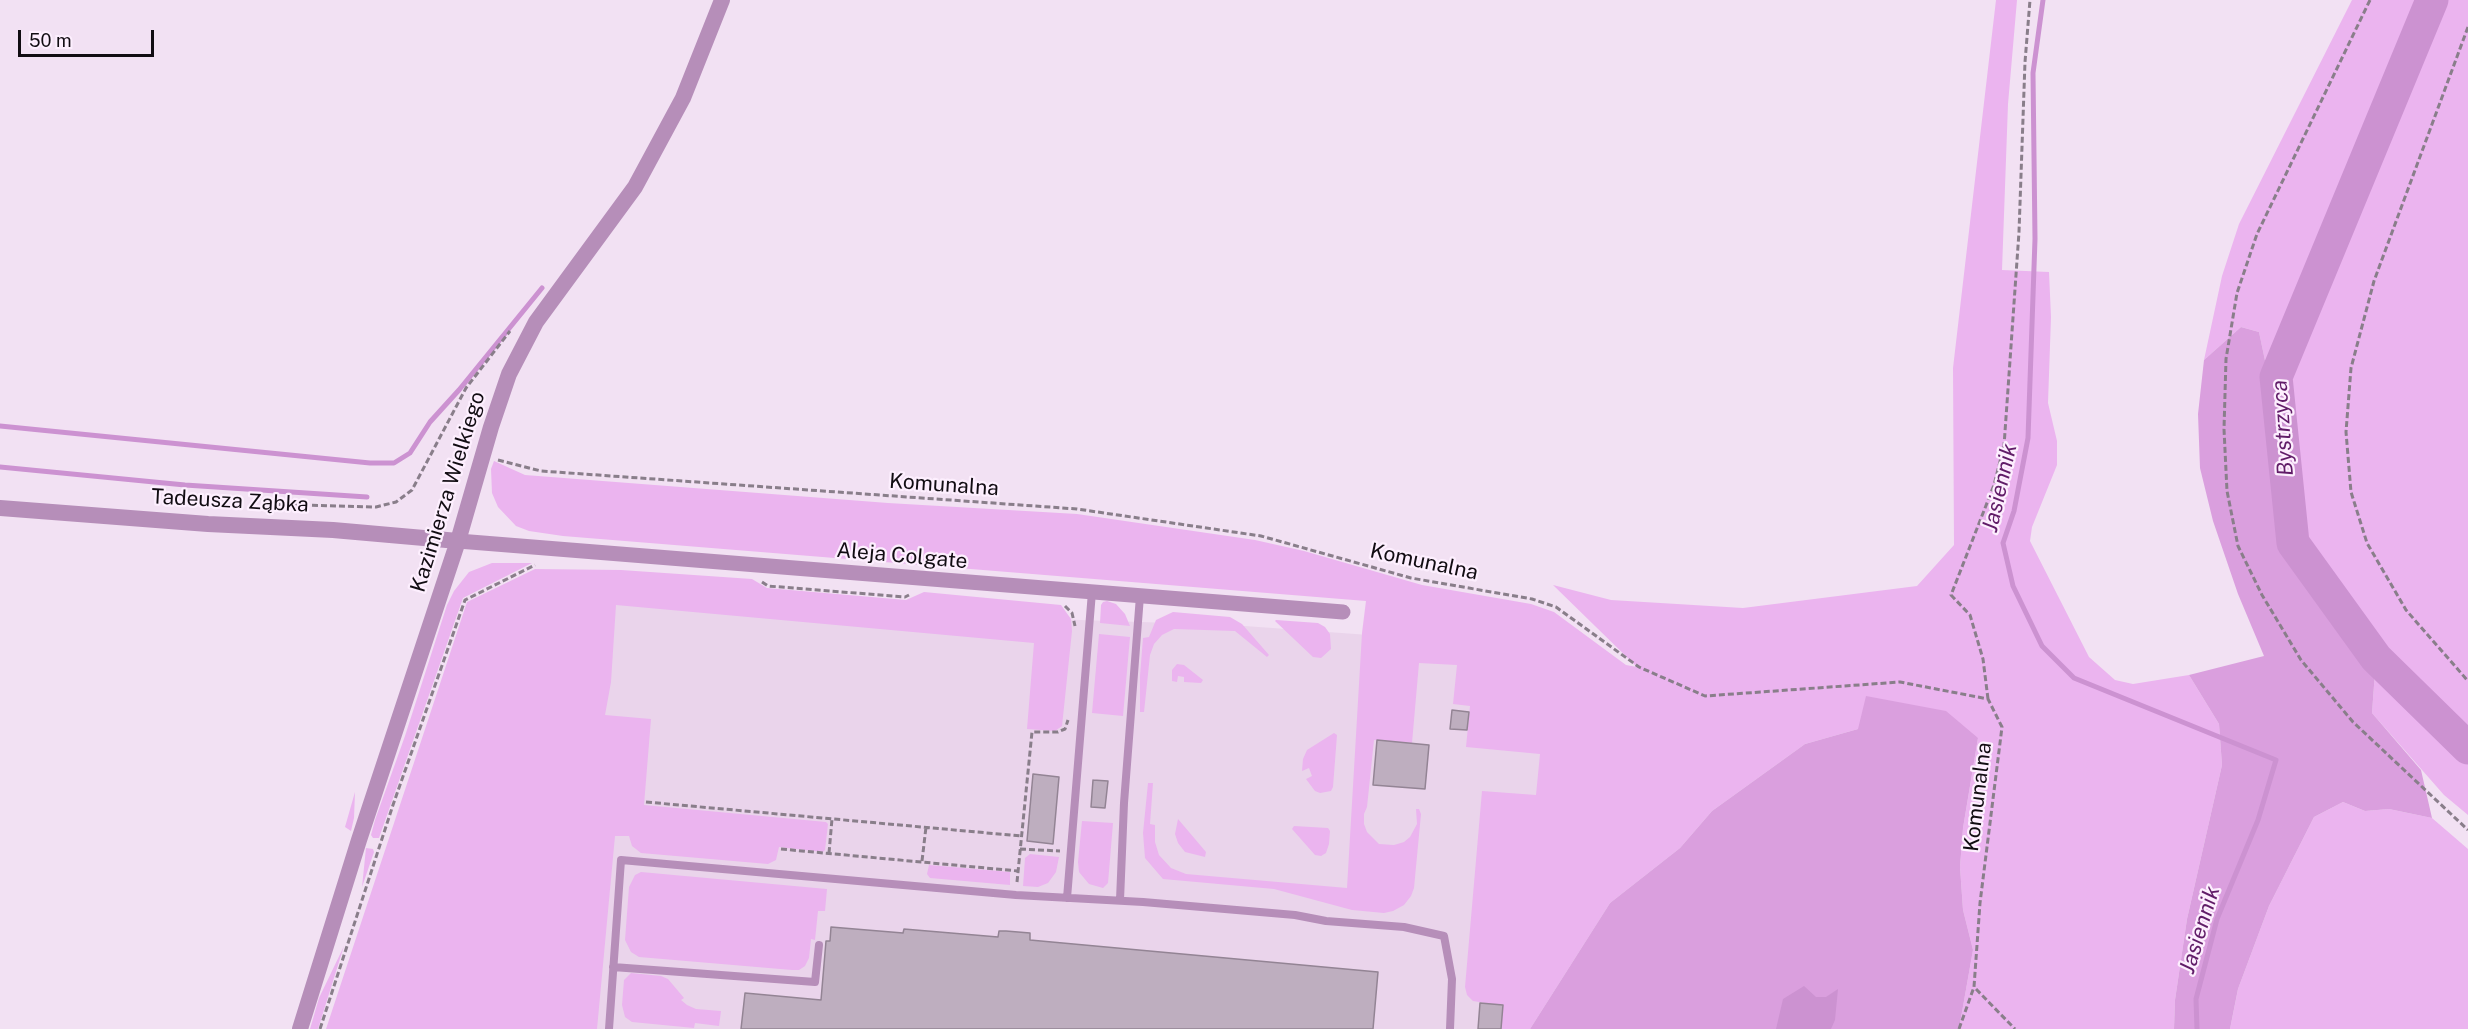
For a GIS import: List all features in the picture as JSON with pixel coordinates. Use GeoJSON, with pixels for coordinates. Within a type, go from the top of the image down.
{"type":"FeatureCollection","features":[{"type":"Feature","properties":{"kind":"street","name":"Kazimierza Wielkiego"},"geometry":{"type":"LineString","coordinates":[[300,1029],[358,840],[458,541],[482,455],[509,374],[531,333],[634,187],[683,98],[721,3]]}},
{"type":"Feature","properties":{"kind":"street","name":"Tadeusza Ząbka"},"geometry":{"type":"LineString","coordinates":[[0,508],[208,524],[333,530],[458,541]]}},
{"type":"Feature","properties":{"kind":"street","name":"Aleja Colgate"},"geometry":{"type":"LineString","coordinates":[[458,541],[1343,612]]}},
{"type":"Feature","properties":{"kind":"lane"},"geometry":{"type":"LineString","coordinates":[[1066,898],[1092,592]]}},
{"type":"Feature","properties":{"kind":"lane"},"geometry":{"type":"LineString","coordinates":[[1120,900],[1124,803],[1140,596]]}},
{"type":"Feature","properties":{"kind":"lane"},"geometry":{"type":"LineString","coordinates":[[609,1029],[621,860],[1016,895],[1120,900],[1404,927],[1444,936],[1452,979],[1450,1029]]}},
{"type":"Feature","properties":{"kind":"lane"},"geometry":{"type":"LineString","coordinates":[[613,967],[816,982],[819,945]]}},
{"type":"Feature","properties":{"kind":"path"},"geometry":{"type":"LineString","coordinates":[[1988,699],[1983,659],[1970,615],[1951,595],[1994,484],[2004,446],[2019,232],[2025,62],[2030,0]]}},
{"type":"Feature","properties":{"kind":"path"},"geometry":{"type":"LineString","coordinates":[[2370,0],[2257,234],[2237,293],[2226,358],[2224,429],[2227,491],[2238,546],[2262,595],[2301,660],[2353,722],[2468,831]]}},
{"type":"Feature","properties":{"kind":"path"},"geometry":{"type":"LineString","coordinates":[[2468,27],[2374,281],[2351,368],[2346,432],[2351,492],[2367,543],[2406,610],[2468,681]]}},
{"type":"Feature","properties":{"kind":"path"},"geometry":{"type":"LineString","coordinates":[[267,504],[376,507],[396,502],[412,490],[466,388],[516,323]]}},
{"type":"Feature","properties":{"kind":"path","name":"Komunalna"},"geometry":{"type":"LineString","coordinates":[[482,455],[541,471],[1077,508],[1261,536],[1411,578],[1532,599],[1556,608],[1639,667],[1705,696],[1900,682],[1988,699],[2002,727],[1980,903],[1974,987],[1959,1029]]}},
{"type":"Feature","properties":{"kind":"path"},"geometry":{"type":"LineString","coordinates":[[320,1029],[386,826],[465,600],[534,565],[543,565]]}},
{"type":"Feature","properties":{"kind":"path"},"geometry":{"type":"LineString","coordinates":[[760,581],[768,586],[905,597],[914,593]]}},
{"type":"Feature","properties":{"kind":"path"},"geometry":{"type":"LineString","coordinates":[[1062,603],[1072,613],[1075,631]]}},
{"type":"Feature","properties":{"kind":"path"},"geometry":{"type":"LineString","coordinates":[[1016,895],[1032,732],[1058,732],[1065,729],[1068,710]]}},
{"type":"Feature","properties":{"kind":"path"},"geometry":{"type":"LineString","coordinates":[[646,802],[1021,836]]}},
{"type":"Feature","properties":{"kind":"path"},"geometry":{"type":"LineString","coordinates":[[829,853],[832,819]]}},
{"type":"Feature","properties":{"kind":"path"},"geometry":{"type":"LineString","coordinates":[[922,862],[926,827]]}},
{"type":"Feature","properties":{"kind":"path"},"geometry":{"type":"LineString","coordinates":[[781,849],[1018,871]]}},
{"type":"Feature","properties":{"kind":"path"},"geometry":{"type":"LineString","coordinates":[[1020,849],[1070,852]]}},
{"type":"Feature","properties":{"kind":"path"},"geometry":{"type":"LineString","coordinates":[[1974,987],[2015,1029]]}},
{"type":"Feature","properties":{"kind":"shaded area"},"geometry":{"type":"Polygon","coordinates":[[[1996,0],[2017,0],[2008,104],[2002,270],[2049,272],[2051,317],[2048,403],[2057,441],[2057,465],[2032,527],[2030,541],[2089,657],[2115,680],[2133,684],[2189,675],[2219,724],[2222,765],[2187,919],[2175,1000],[2174,1029],[1959,1029],[1973,950],[1963,910],[1960,867],[1963,828],[1978,738],[1858,729],[1805,744],[1712,811],[1680,848],[1610,903],[1530,1029],[1501,1029],[1503,1006],[1473,1001],[1467,995],[1465,987],[1482,791],[1536,795],[1540,754],[1466,747],[1470,706],[1453,704],[1457,665],[1419,663],[1412,743],[1374,740],[1367,807],[1364,814],[1367,832],[1379,844],[1394,845],[1404,842],[1410,837],[1417,824],[1416,809],[1419,809],[1421,814],[1414,888],[1404,905],[1384,913],[1352,910],[1274,889],[1163,879],[1145,858],[1143,833],[1148,783],[1153,783],[1150,824],[1155,825],[1155,842],[1159,855],[1171,868],[1186,874],[1347,888],[1362,633],[1366,601],[563,536],[529,531],[516,526],[498,507],[492,493],[491,469],[494,461],[525,475],[888,503],[1077,514],[1255,540],[1304,551],[1422,585],[1531,604],[1554,612],[1626,665],[1637,667],[1553,585],[1611,600],[1743,608],[1917,586],[1954,545],[1953,368],[1996,0]]]}},
{"type":"Feature","properties":{"kind":"shaded area"},"geometry":{"type":"Polygon","coordinates":[[[2352,0],[2468,0],[2468,815],[2444,795],[2372,713],[2376,658],[2293,543],[2276,378],[2267,370],[2259,332],[2241,327],[2204,360],[2222,276],[2239,224],[2352,0]]]}},
{"type":"Feature","properties":{"kind":"shaded area"},"geometry":{"type":"Polygon","coordinates":[[[2241,327],[2259,332],[2267,370],[2276,377],[2293,543],[2376,658],[2372,713],[2421,770],[2432,818],[2389,809],[2365,811],[2343,802],[2314,817],[2269,906],[2238,989],[2230,1029],[2174,1029],[2175,1000],[2187,919],[2222,765],[2219,724],[2189,675],[2264,656],[2238,594],[2213,521],[2200,468],[2198,414],[2204,360],[2241,327]]]}},
{"type":"Feature","properties":{"kind":"shaded area"},"geometry":{"type":"Polygon","coordinates":[[[492,563],[532,563],[463,598],[379,838],[373,838],[371,835],[375,820],[447,605],[454,591],[469,572],[492,563]]]}},
{"type":"Feature","properties":{"kind":"shaded area"},"geometry":{"type":"Polygon","coordinates":[[[535,569],[621,570],[752,579],[767,588],[906,600],[924,592],[1061,605],[1071,619],[1072,631],[1062,726],[1055,731],[1027,729],[1034,643],[616,605],[611,682],[605,715],[651,719],[644,805],[826,822],[828,824],[825,850],[823,852],[779,847],[776,860],[768,864],[641,853],[632,846],[629,836],[615,836],[597,1029],[326,1029],[467,602],[535,569]]]}},
{"type":"Feature","properties":{"kind":"shaded area"},"geometry":{"type":"Polygon","coordinates":[[[546,583],[1020,618],[1231,625],[1562,649],[1525,1029],[360,1029],[546,583]]]}},
{"type":"Feature","properties":{"kind":"shaded area"},"geometry":{"type":"Polygon","coordinates":[[[1107,601],[1116,604],[1125,614],[1130,626],[1100,623],[1101,605],[1107,601]]]}},
{"type":"Feature","properties":{"kind":"shaded area"},"geometry":{"type":"Polygon","coordinates":[[[1173,612],[1230,617],[1242,624],[1269,655],[1267,657],[1235,631],[1174,629],[1162,635],[1154,644],[1150,655],[1144,712],[1140,712],[1143,638],[1149,637],[1156,620],[1173,612]]]}},
{"type":"Feature","properties":{"kind":"shaded area"},"geometry":{"type":"Polygon","coordinates":[[[1276,620],[1318,623],[1330,634],[1331,649],[1321,658],[1313,657],[1276,620]]]}},
{"type":"Feature","properties":{"kind":"shaded area"},"geometry":{"type":"Polygon","coordinates":[[[1099,634],[1130,637],[1123,716],[1092,713],[1099,634]]]}},
{"type":"Feature","properties":{"kind":"shaded area"},"geometry":{"type":"Polygon","coordinates":[[[1177,664],[1184,665],[1203,680],[1201,683],[1184,682],[1184,677],[1178,676],[1177,682],[1172,681],[1172,670],[1177,664]]]}},
{"type":"Feature","properties":{"kind":"shaded area"},"geometry":{"type":"Polygon","coordinates":[[[1866,696],[1946,711],[1978,738],[1963,828],[1960,867],[1963,910],[1973,950],[1959,1029],[1530,1029],[1610,903],[1680,848],[1712,811],[1805,744],[1858,729],[1866,696]]]}},
{"type":"Feature","properties":{"kind":"shaded area"},"geometry":{"type":"Polygon","coordinates":[[[1334,733],[1337,735],[1333,787],[1331,791],[1320,793],[1315,791],[1306,779],[1312,776],[1309,768],[1302,771],[1303,759],[1307,750],[1334,733]]]}},
{"type":"Feature","properties":{"kind":"shaded area"},"geometry":{"type":"Polygon","coordinates":[[[355,792],[354,818],[351,831],[345,827],[355,792]]]}},
{"type":"Feature","properties":{"kind":"shaded area"},"geometry":{"type":"Polygon","coordinates":[[[2343,802],[2365,811],[2389,809],[2432,818],[2468,849],[2468,1029],[2230,1029],[2238,989],[2269,906],[2314,817],[2343,802]]]}},
{"type":"Feature","properties":{"kind":"shaded area"},"geometry":{"type":"Polygon","coordinates":[[[1178,819],[1206,852],[1205,857],[1185,852],[1178,843],[1175,834],[1178,819]]]}},
{"type":"Feature","properties":{"kind":"shaded area"},"geometry":{"type":"Polygon","coordinates":[[[1082,821],[1113,823],[1108,883],[1103,888],[1089,884],[1079,872],[1082,821]]]}},
{"type":"Feature","properties":{"kind":"shaded area"},"geometry":{"type":"Polygon","coordinates":[[[1294,826],[1328,828],[1330,831],[1329,844],[1326,853],[1321,856],[1315,855],[1292,829],[1294,826]]]}},
{"type":"Feature","properties":{"kind":"shaded area"},"geometry":{"type":"Polygon","coordinates":[[[366,848],[373,849],[374,852],[362,887],[366,848]]]}},
{"type":"Feature","properties":{"kind":"shaded area"},"geometry":{"type":"Polygon","coordinates":[[[1030,854],[1059,857],[1056,872],[1048,883],[1038,887],[1023,886],[1025,858],[1030,854]]]}},
{"type":"Feature","properties":{"kind":"shaded area"},"geometry":{"type":"Polygon","coordinates":[[[929,865],[1010,872],[1010,885],[930,878],[927,874],[929,865]]]}},
{"type":"Feature","properties":{"kind":"shaded area"},"geometry":{"type":"Polygon","coordinates":[[[641,872],[827,889],[825,911],[818,911],[815,940],[811,939],[809,958],[805,966],[799,970],[792,970],[639,957],[631,952],[625,940],[629,887],[635,875],[641,872]]]}},
{"type":"Feature","properties":{"kind":"shaded area"},"geometry":{"type":"Polygon","coordinates":[[[344,946],[318,1029],[310,1029],[319,998],[344,946]]]}},
{"type":"Feature","properties":{"kind":"shaded area"},"geometry":{"type":"Polygon","coordinates":[[[631,973],[661,976],[668,979],[684,998],[681,1000],[687,1005],[696,1009],[721,1011],[719,1026],[695,1023],[694,1028],[632,1022],[625,1017],[622,1005],[624,980],[631,973]]]}},
{"type":"Feature","properties":{"kind":"shaded area"},"geometry":{"type":"Polygon","coordinates":[[[1804,986],[1816,997],[1826,997],[1838,989],[1835,1020],[1831,1029],[1776,1029],[1783,999],[1804,986]]]}},
{"type":"Feature","properties":{"kind":"building"},"geometry":{"type":"Polygon","coordinates":[[[1452,710],[1469,712],[1467,730],[1450,729],[1452,710]]]}},
{"type":"Feature","properties":{"kind":"building"},"geometry":{"type":"Polygon","coordinates":[[[1377,740],[1429,745],[1425,789],[1373,785],[1377,740]]]}},
{"type":"Feature","properties":{"kind":"building"},"geometry":{"type":"Polygon","coordinates":[[[1033,774],[1059,777],[1053,844],[1027,841],[1033,774]]]}},
{"type":"Feature","properties":{"kind":"building"},"geometry":{"type":"Polygon","coordinates":[[[1093,780],[1108,781],[1105,808],[1091,807],[1093,780]]]}},
{"type":"Feature","properties":{"kind":"building"},"geometry":{"type":"Polygon","coordinates":[[[831,927],[903,933],[904,929],[998,937],[999,931],[1006,931],[1030,933],[1030,940],[1378,972],[1373,1029],[741,1029],[745,993],[821,1000],[826,941],[830,941],[831,927]]]}},
{"type":"Feature","properties":{"kind":"building"},"geometry":{"type":"Polygon","coordinates":[[[1480,1003],[1503,1005],[1501,1029],[1478,1029],[1480,1003]]]}},
{"type":"Feature","properties":{"kind":"waterway","name":"Jasiennik"},"geometry":{"type":"LineString","coordinates":[[2043,0],[2033,73],[2035,239],[2028,438],[2014,511],[2003,543],[2013,586],[2042,646],[2074,678],[2276,760],[2258,820],[2217,919],[2196,999],[2197,1029]]}},
{"type":"Feature","properties":{"kind":"waterway","name":"Bystrzyca"},"geometry":{"type":"LineString","coordinates":[[2432,0],[2276,377],[2293,543],[2376,658],[2468,748]]}},
{"type":"Feature","properties":{"kind":"waterway"},"geometry":{"type":"LineString","coordinates":[[0,426],[370,463],[394,463],[410,453],[430,422],[542,288]]}},
{"type":"Feature","properties":{"kind":"waterway"},"geometry":{"type":"LineString","coordinates":[[0,467],[185,485],[367,497]]}}]}
